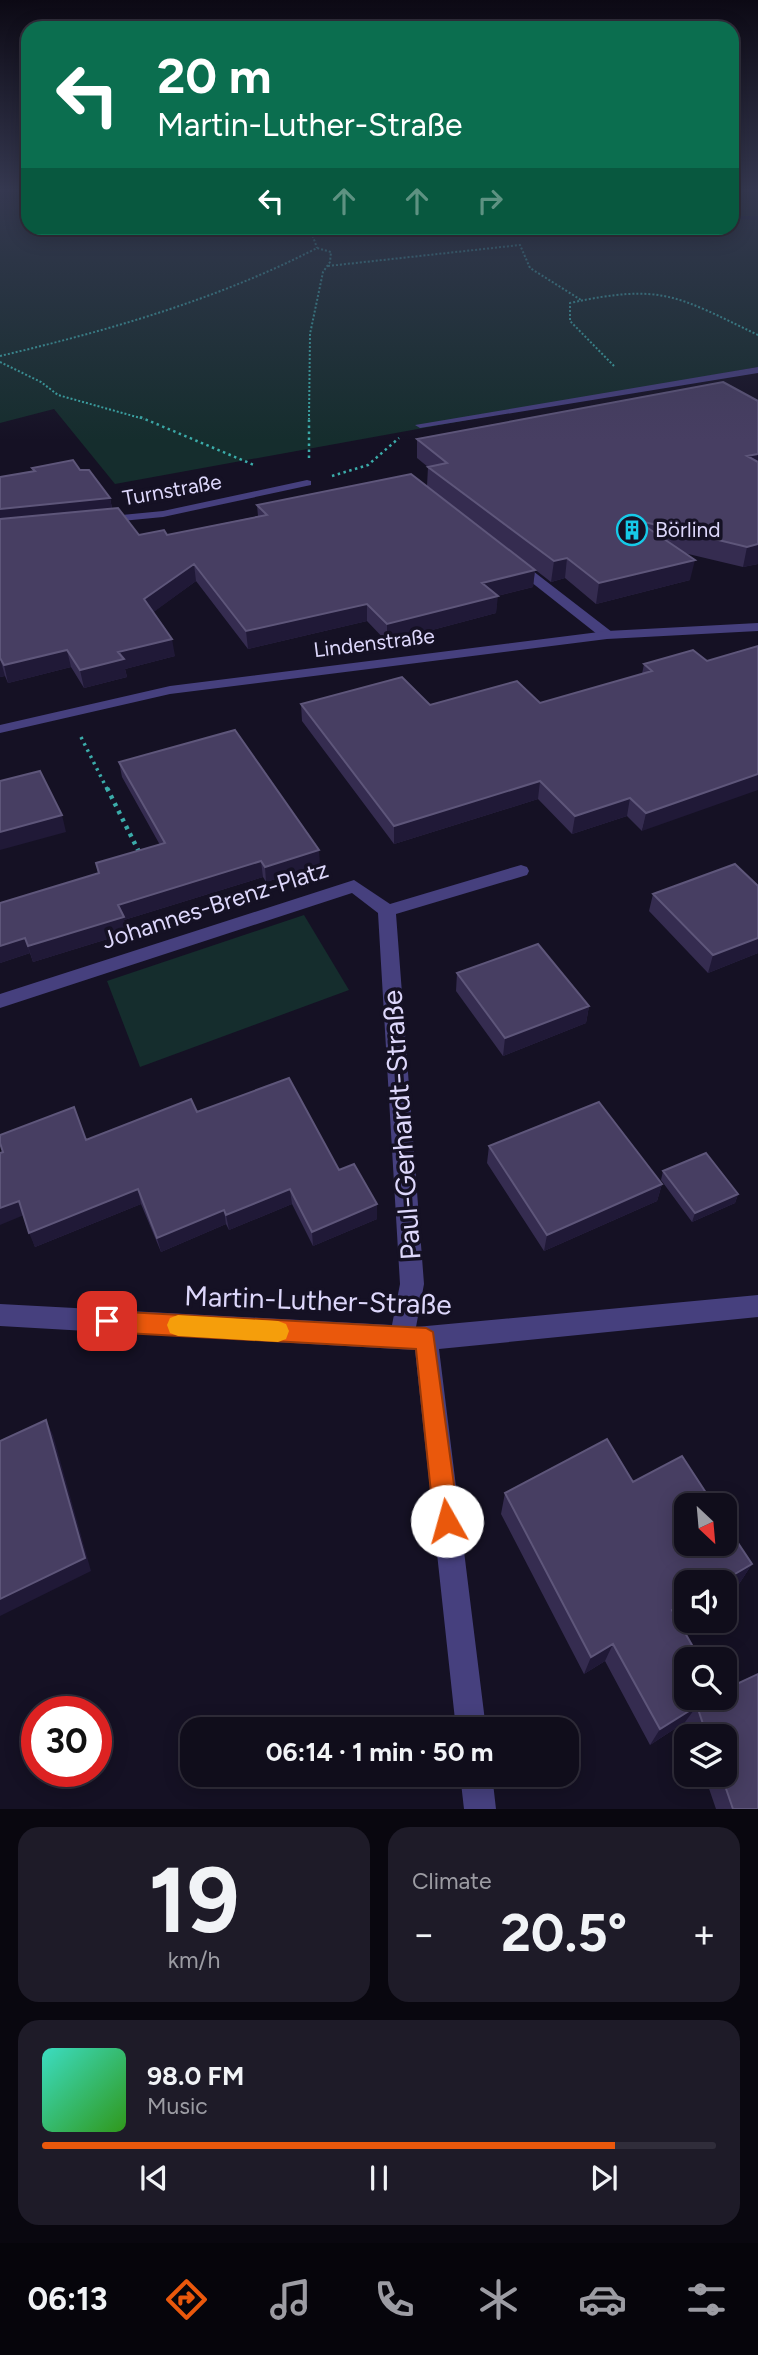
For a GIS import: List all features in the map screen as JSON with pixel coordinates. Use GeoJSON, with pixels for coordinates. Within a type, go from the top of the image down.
{"type":"FeatureCollection","features":[{"type":"Feature","properties":{"kind":"street"},"geometry":{"type":"LineString","coordinates":[[421,425],[758,370]]}},
{"type":"Feature","properties":{"kind":"street","name":"Turnstraße"},"geometry":{"type":"LineString","coordinates":[[81,522],[163,514],[307,483]]}},
{"type":"Feature","properties":{"kind":"street"},"geometry":{"type":"LineString","coordinates":[[510,559],[607,635]]}},
{"type":"Feature","properties":{"kind":"street","name":"Lindenstraße"},"geometry":{"type":"LineString","coordinates":[[0,729],[170,690],[607,635],[758,626]]}},
{"type":"Feature","properties":{"kind":"street"},"geometry":{"type":"LineString","coordinates":[[387,911],[521,871]]}},
{"type":"Feature","properties":{"kind":"street","name":"Johannes-Brenz-Platz"},"geometry":{"type":"LineString","coordinates":[[0,1001],[354,886],[387,911]]}},
{"type":"Feature","properties":{"kind":"street","name":"Paul-Gerhardt-Straße"},"geometry":{"type":"LineString","coordinates":[[387,911],[414,1339],[469,1717]]}},
{"type":"Feature","properties":{"kind":"street","name":"Martin-Luther-Straße"},"geometry":{"type":"LineString","coordinates":[[0,1315],[414,1339],[758,1306]]}},
{"type":"Feature","properties":{"kind":"street"},"geometry":{"type":"LineString","coordinates":[[478,1787],[481,1809]]}},
{"type":"Feature","properties":{"kind":"path"},"geometry":{"type":"LineString","coordinates":[[0,356],[174,311],[270,272]]}},
{"type":"Feature","properties":{"kind":"path"},"geometry":{"type":"LineString","coordinates":[[0,362],[41,382],[58,395],[137,416],[220,453],[307,483],[310,334],[325,272]]}},
{"type":"Feature","properties":{"kind":"path"},"geometry":{"type":"LineString","coordinates":[[537,272],[581,300]]}},
{"type":"Feature","properties":{"kind":"path"},"geometry":{"type":"LineString","coordinates":[[622,375],[570,321],[570,303],[657,293],[688,303],[758,335]]}},
{"type":"Feature","properties":{"kind":"path"},"geometry":{"type":"LineString","coordinates":[[68,713],[141,856]]}},
{"type":"Feature","properties":{"kind":"green space"},"geometry":{"type":"Polygon","coordinates":[[[0,272],[758,272],[758,367],[115,484],[54,409],[0,423],[0,272]]]}},
{"type":"Feature","properties":{"kind":"green space"},"geometry":{"type":"Polygon","coordinates":[[[304,915],[349,990],[140,1067],[107,981],[304,915]]]}},
{"type":"Feature","properties":{"kind":"building","name":"Börlind"},"geometry":{"type":"Polygon","coordinates":[[[723,382],[758,401],[758,454],[747,456],[758,462],[758,544],[747,547],[636,520],[695,560],[599,583],[567,558],[554,561],[428,467],[447,463],[417,439],[723,382]]]}},
{"type":"Feature","properties":{"kind":"building"},"geometry":{"type":"Polygon","coordinates":[[[73,460],[80,470],[89,470],[110,498],[0,509],[0,477],[73,460]]]}},
{"type":"Feature","properties":{"kind":"building"},"geometry":{"type":"Polygon","coordinates":[[[411,474],[535,570],[482,583],[498,596],[387,624],[367,604],[246,631],[194,564],[144,599],[172,639],[118,652],[124,659],[80,670],[67,650],[4,665],[0,658],[0,519],[118,508],[139,535],[164,530],[167,535],[267,515],[257,505],[411,474]]]}},
{"type":"Feature","properties":{"kind":"building"},"geometry":{"type":"Polygon","coordinates":[[[758,646],[758,774],[646,813],[630,798],[575,816],[540,781],[394,826],[301,704],[402,677],[430,705],[517,681],[540,703],[652,671],[644,664],[693,650],[707,661],[758,646]]]}},
{"type":"Feature","properties":{"kind":"building"},"geometry":{"type":"Polygon","coordinates":[[[235,730],[319,850],[265,867],[261,861],[118,905],[124,917],[28,946],[25,938],[0,946],[0,903],[99,873],[96,863],[165,843],[119,762],[235,730]]]}},
{"type":"Feature","properties":{"kind":"building"},"geometry":{"type":"Polygon","coordinates":[[[40,771],[62,815],[0,832],[0,781],[40,771]]]}},
{"type":"Feature","properties":{"kind":"building"},"geometry":{"type":"Polygon","coordinates":[[[735,864],[758,886],[758,938],[713,955],[653,894],[735,864]]]}},
{"type":"Feature","properties":{"kind":"building"},"geometry":{"type":"Polygon","coordinates":[[[538,944],[589,1006],[505,1038],[457,973],[538,944]]]}},
{"type":"Feature","properties":{"kind":"building"},"geometry":{"type":"Polygon","coordinates":[[[289,1078],[339,1170],[354,1164],[377,1204],[312,1232],[290,1189],[226,1215],[224,1210],[157,1238],[138,1189],[29,1233],[19,1201],[0,1208],[0,1153],[3,1152],[0,1135],[74,1107],[86,1140],[191,1099],[197,1112],[289,1078]]]}},
{"type":"Feature","properties":{"kind":"building"},"geometry":{"type":"Polygon","coordinates":[[[599,1102],[662,1184],[547,1235],[489,1146],[599,1102]]]}},
{"type":"Feature","properties":{"kind":"building"},"geometry":{"type":"Polygon","coordinates":[[[706,1153],[738,1194],[695,1213],[663,1171],[706,1153]]]}},
{"type":"Feature","properties":{"kind":"building"},"geometry":{"type":"Polygon","coordinates":[[[46,1420],[85,1558],[0,1599],[0,1441],[46,1420]]]}},
{"type":"Feature","properties":{"kind":"building"},"geometry":{"type":"Polygon","coordinates":[[[607,1439],[633,1482],[682,1456],[706,1493],[674,1493],[674,1556],[737,1556],[737,1542],[752,1564],[737,1573],[737,1570],[674,1570],[674,1633],[685,1633],[693,1647],[674,1647],[674,1710],[691,1710],[660,1729],[613,1644],[591,1657],[505,1493],[607,1439]]]}},
{"type":"Feature","properties":{"kind":"building"},"geometry":{"type":"Polygon","coordinates":[[[758,1674],[758,1809],[733,1809],[725,1787],[737,1787],[737,1724],[703,1724],[698,1710],[737,1710],[737,1684],[758,1674]]]}},
{"type":"Feature","properties":{"kind":"slow traffic"},"geometry":{"type":"LineString","coordinates":[[178,1325],[278,1331]]}},
{"type":"Feature","properties":{"kind":"place","name":"Börlind"},"geometry":{"type":"Point","coordinates":[632,530]}},
{"type":"Feature","properties":{"kind":"route"},"geometry":{"type":"LineString","coordinates":[[107,1321],[426,1339],[447,1521]]}}]}
